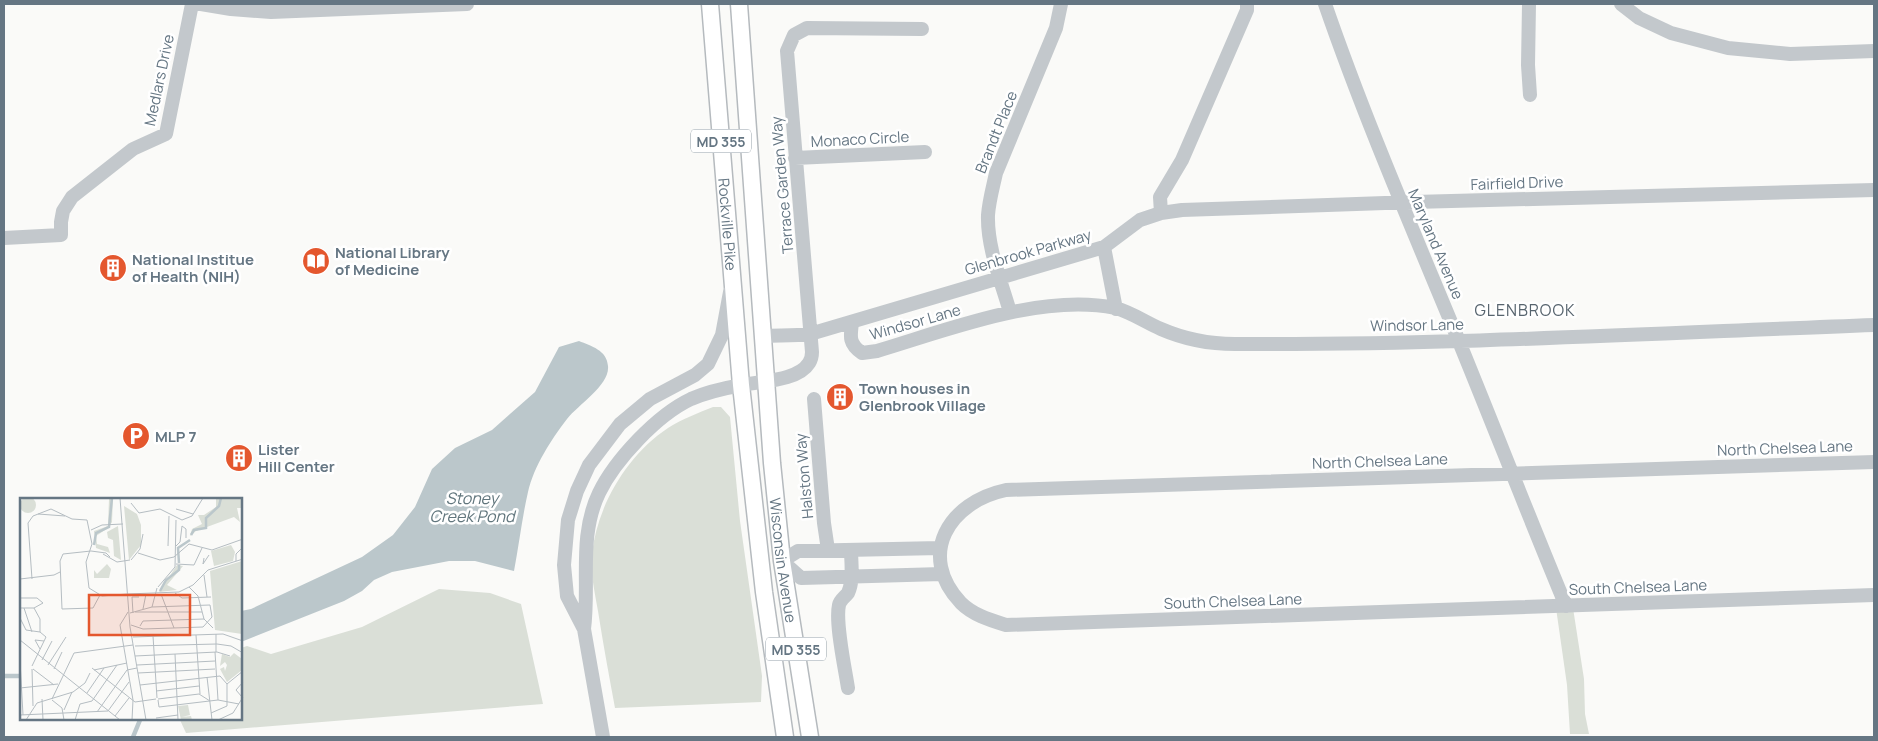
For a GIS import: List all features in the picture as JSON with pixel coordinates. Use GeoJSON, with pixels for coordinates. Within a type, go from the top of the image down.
{"type":"FeatureCollection","features":[{"type":"Feature","properties":{"kind":"main road","name":"Rockville Pike"},"geometry":{"type":"LineString","coordinates":[[710,4],[741,385]]}},
{"type":"Feature","properties":{"kind":"main road","name":"Rockville Pike"},"geometry":{"type":"LineString","coordinates":[[739,4],[765,381]]}},
{"type":"Feature","properties":{"kind":"main road","name":"Wisconsin Avenue"},"geometry":{"type":"LineString","coordinates":[[765,381],[782,562],[810,737]]}},
{"type":"Feature","properties":{"kind":"main road","name":"Wisconsin Avenue"},"geometry":{"type":"LineString","coordinates":[[741,385],[764,592],[786,737]]}},
{"type":"Feature","properties":{"kind":"main road"},"geometry":{"type":"LineString","coordinates":[[761,563],[782,562]]}},
{"type":"Feature","properties":{"kind":"street","name":"Medlars Drive"},"geometry":{"type":"LineString","coordinates":[[4,238],[61,235],[63,211],[72,197],[133,149],[166,134],[192,4]]}},
{"type":"Feature","properties":{"kind":"street"},"geometry":{"type":"LineString","coordinates":[[201,4],[231,9],[272,12],[467,4]]}},
{"type":"Feature","properties":{"kind":"street","name":"Brandt Place"},"geometry":{"type":"LineString","coordinates":[[1000,277],[988,230],[991,192],[996,173],[1056,28],[1061,4]]}},
{"type":"Feature","properties":{"kind":"street"},"geometry":{"type":"LineString","coordinates":[[1161,213],[1160,197],[1182,160],[1247,10],[1247,4]]}},
{"type":"Feature","properties":{"kind":"street","name":"Maryland Avenue"},"geometry":{"type":"LineString","coordinates":[[1325,4],[1401,202],[1566,606]]}},
{"type":"Feature","properties":{"kind":"street"},"geometry":{"type":"LineString","coordinates":[[1529,4],[1528,65],[1530,95]]}},
{"type":"Feature","properties":{"kind":"street"},"geometry":{"type":"LineString","coordinates":[[1621,4],[1639,18],[1671,33],[1728,48],[1790,54],[1874,52]]}},
{"type":"Feature","properties":{"kind":"street","name":"Terrace Garden Way"},"geometry":{"type":"LineString","coordinates":[[810,334],[787,50],[794,35],[807,28],[922,29]]}},
{"type":"Feature","properties":{"kind":"street","name":"Monaco Circle"},"geometry":{"type":"LineString","coordinates":[[796,158],[925,152]]}},
{"type":"Feature","properties":{"kind":"street","name":"Fairfield Drive"},"geometry":{"type":"LineString","coordinates":[[1161,213],[1182,210],[1401,202],[1874,190]]}},
{"type":"Feature","properties":{"kind":"street","name":"Glenbrook Parkway"},"geometry":{"type":"LineString","coordinates":[[762,336],[810,334],[852,323],[1104,246],[1140,220],[1161,213]]}},
{"type":"Feature","properties":{"kind":"street"},"geometry":{"type":"LineString","coordinates":[[1104,246],[1116,308]]}},
{"type":"Feature","properties":{"kind":"street"},"geometry":{"type":"LineString","coordinates":[[1000,277],[1010,312]]}},
{"type":"Feature","properties":{"kind":"street"},"geometry":{"type":"LineString","coordinates":[[584,629],[567,596],[564,579],[564,550],[568,520],[577,491],[590,465],[620,424],[650,399],[695,375],[708,364],[722,335],[733,279]]}},
{"type":"Feature","properties":{"kind":"street","name":"Windsor Lane"},"geometry":{"type":"LineString","coordinates":[[852,323],[851,340],[855,348],[862,353],[872,352],[1010,312],[1081,304],[1116,308],[1162,330],[1218,344],[1458,340],[1874,325]]}},
{"type":"Feature","properties":{"kind":"street"},"geometry":{"type":"LineString","coordinates":[[603,737],[584,629],[587,598],[585,554],[587,533],[598,495],[614,468],[654,424],[671,410],[706,393],[741,385],[778,380],[802,370],[809,362],[812,352],[810,334]]}},
{"type":"Feature","properties":{"kind":"street","name":"Halston Way"},"geometry":{"type":"LineString","coordinates":[[814,399],[828,550]]}},
{"type":"Feature","properties":{"kind":"street","name":"North Chelsea Lane"},"geometry":{"type":"LineString","coordinates":[[942,574],[940,548],[947,529],[964,507],[990,494],[1006,490],[1510,472],[1874,462]]}},
{"type":"Feature","properties":{"kind":"street"},"geometry":{"type":"LineString","coordinates":[[940,548],[798,551],[782,562],[801,578],[942,574]]}},
{"type":"Feature","properties":{"kind":"street"},"geometry":{"type":"LineString","coordinates":[[848,688],[838,621],[839,604],[849,592],[851,550]]}},
{"type":"Feature","properties":{"kind":"street","name":"South Chelsea Lane"},"geometry":{"type":"LineString","coordinates":[[942,574],[962,604],[984,618],[1006,625],[1874,595]]}},
{"type":"Feature","properties":{"kind":"shaded area"},"geometry":{"type":"Polygon","coordinates":[[[713,407],[721,407],[730,417],[740,521],[762,676],[761,702],[615,708],[592,576],[592,554],[600,518],[616,483],[627,467],[653,439],[684,419],[713,407]]]}},
{"type":"Feature","properties":{"kind":"shaded area"},"geometry":{"type":"Polygon","coordinates":[[[439,589],[490,593],[521,604],[543,704],[186,733],[180,721],[242,721],[242,648],[247,646],[271,654],[362,627],[439,589]]]}},
{"type":"Feature","properties":{"kind":"shaded area"},"geometry":{"type":"Polygon","coordinates":[[[1556,608],[1573,608],[1584,679],[1585,714],[1589,734],[1570,734],[1567,685],[1556,608]]]}},
{"type":"Feature","properties":{"kind":"water","name":"Stoney Creek Pond"},"geometry":{"type":"Polygon","coordinates":[[[579,341],[593,347],[605,356],[608,366],[607,373],[593,394],[567,419],[549,444],[539,463],[528,492],[514,571],[475,561],[449,561],[392,572],[374,580],[362,591],[344,601],[242,642],[242,611],[251,609],[362,557],[393,535],[415,507],[432,469],[455,448],[492,430],[535,392],[559,347],[579,341]]]}},
{"type":"Feature","properties":{"kind":"waterway"},"geometry":{"type":"LineString","coordinates":[[4,676],[20,676]]}},
{"type":"Feature","properties":{"kind":"waterway"},"geometry":{"type":"LineString","coordinates":[[133,737],[140,721]]}},
{"type":"Feature","properties":{"kind":"place","name":"National Library of Medicine"},"geometry":{"type":"Point","coordinates":[316,261]}},
{"type":"Feature","properties":{"kind":"place","name":"National Institue of Health (NIH)"},"geometry":{"type":"Point","coordinates":[113,268]}},
{"type":"Feature","properties":{"kind":"place","name":"Town houses in Glenbrook Village"},"geometry":{"type":"Point","coordinates":[840,397]}},
{"type":"Feature","properties":{"kind":"place","name":"MLP 7"},"geometry":{"type":"Point","coordinates":[136,436]}},
{"type":"Feature","properties":{"kind":"place","name":"Lister Hill Center"},"geometry":{"type":"Point","coordinates":[239,458]}},
{"type":"Feature","properties":{"kind":"district","name":"GLENBROOK"},"geometry":{"type":"Point","coordinates":[1525,310]}}]}
